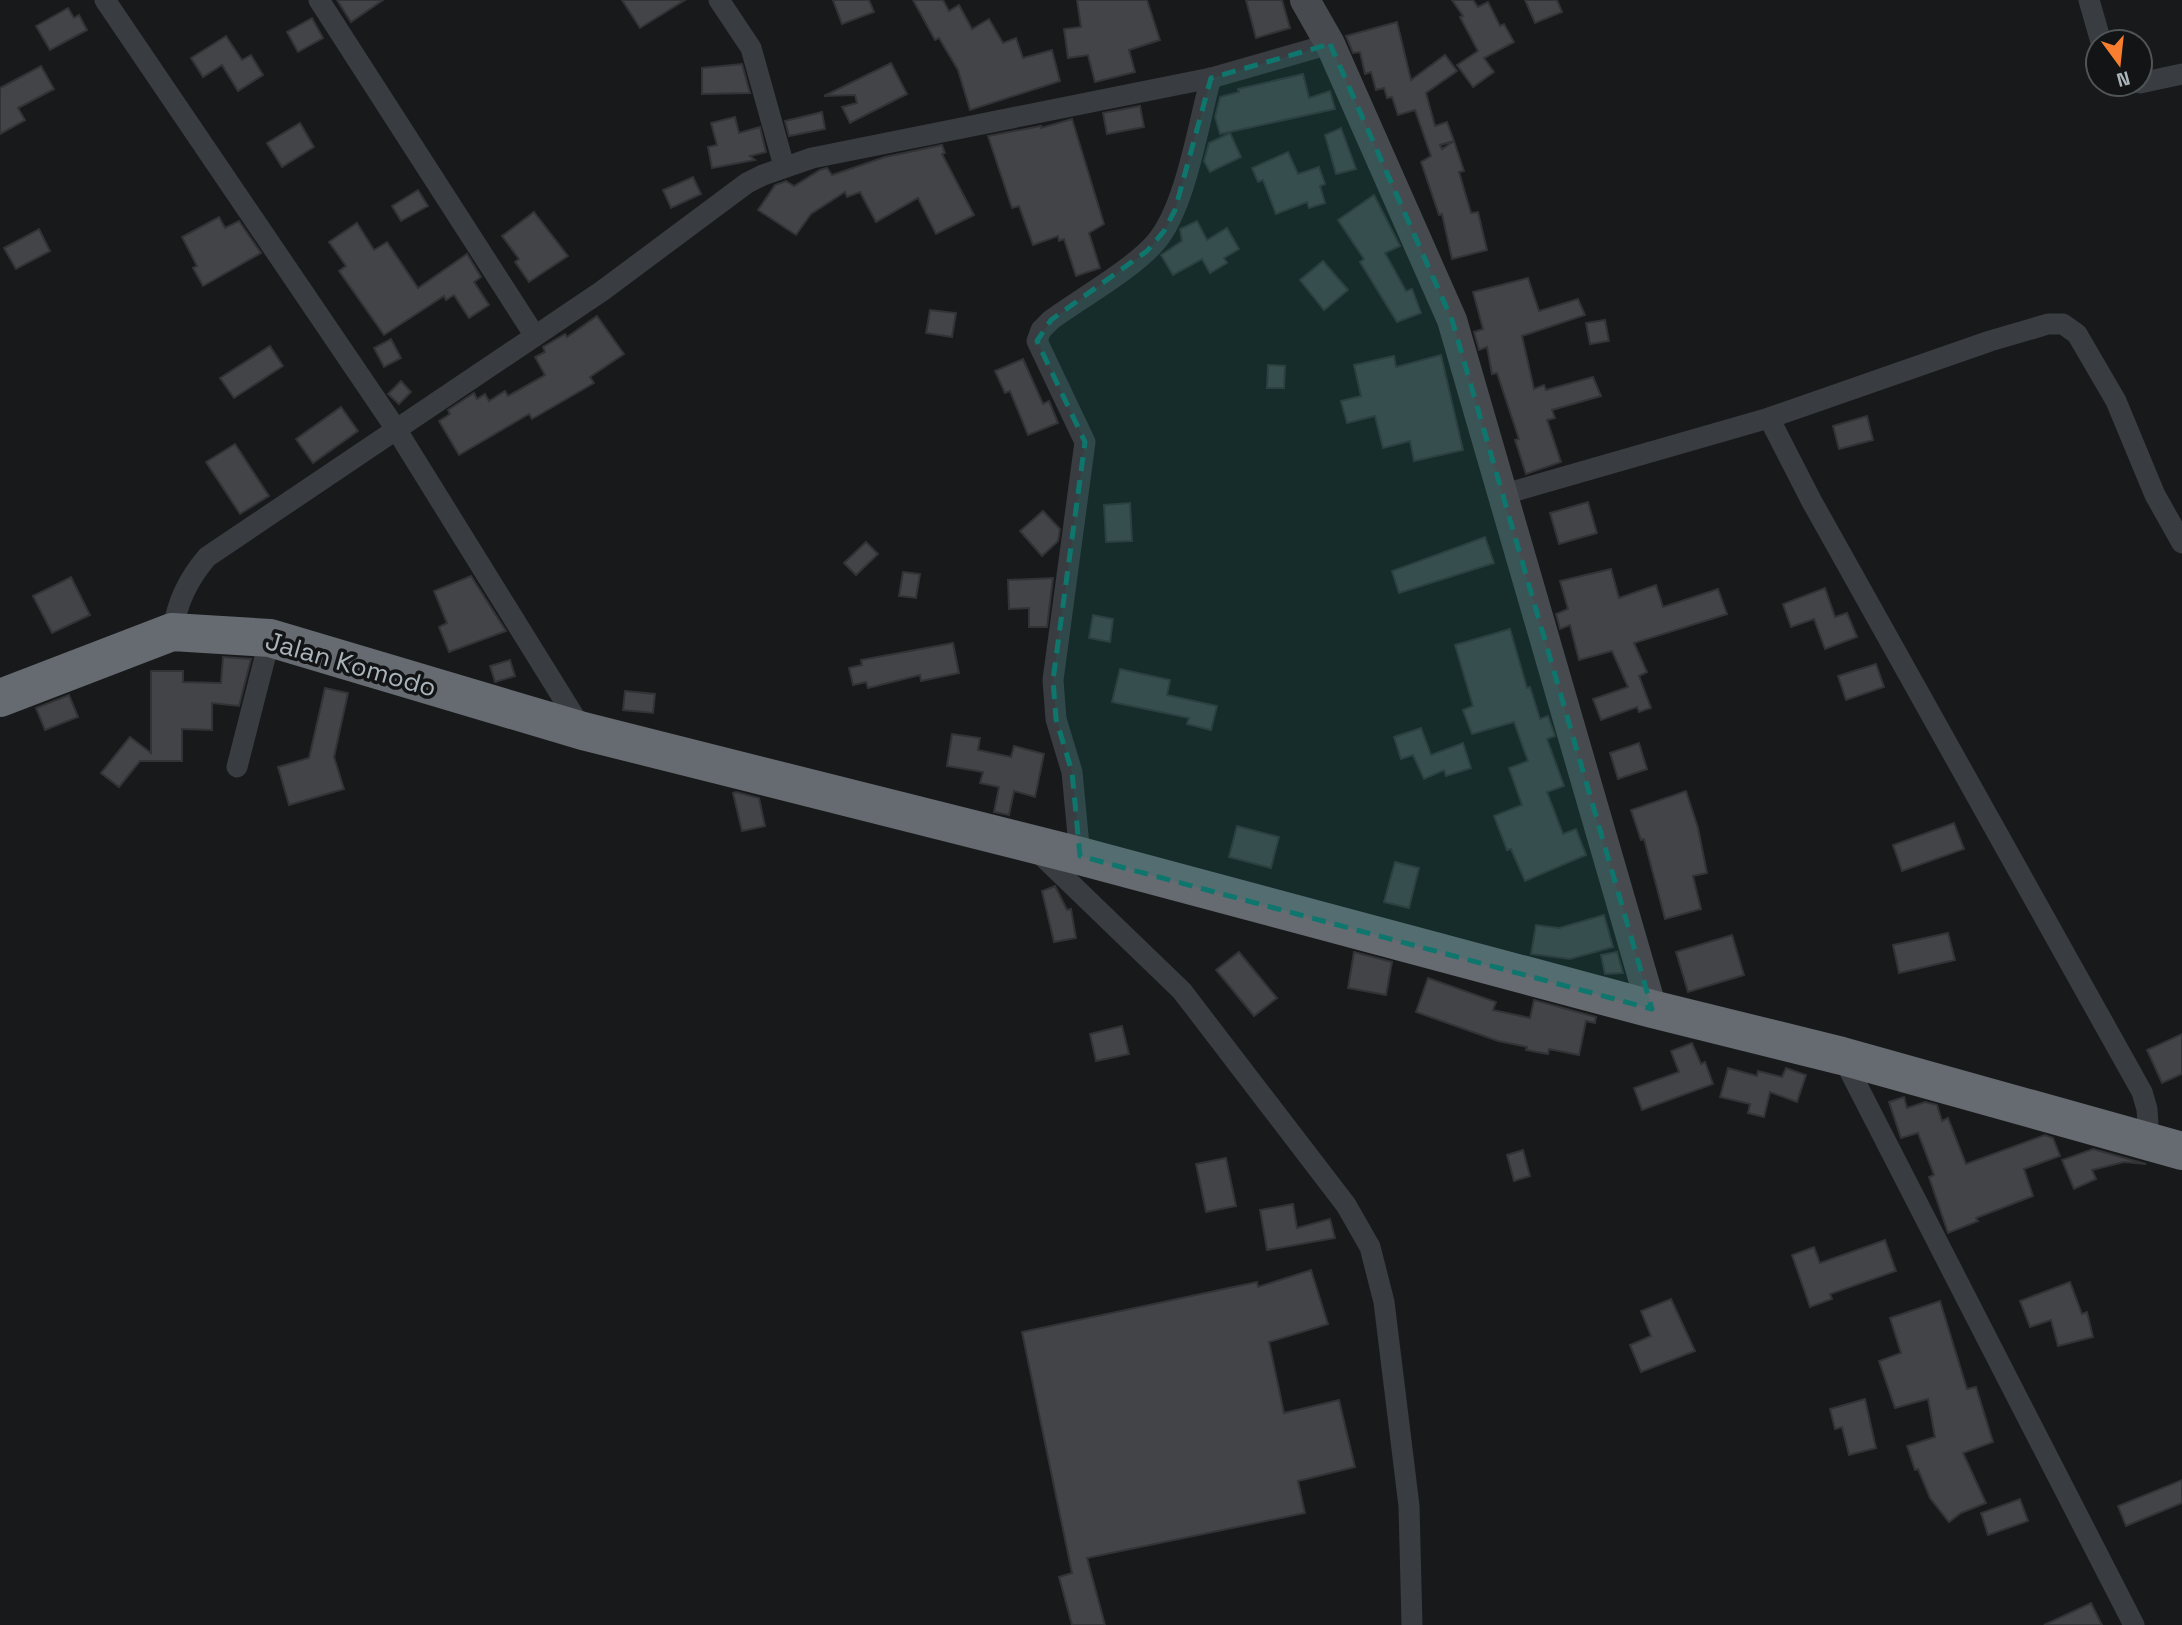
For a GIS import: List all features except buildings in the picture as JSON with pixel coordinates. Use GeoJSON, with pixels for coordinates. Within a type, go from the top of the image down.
{"type":"FeatureCollection","features":[{"type":"Feature","properties":{"kind":"highway","name":"Jalan Komodo"},"geometry":{"type":"LineString","coordinates":[[0,698],[172,632],[270,638],[583,731],[1034,847],[1080,856],[1652,1009],[1842,1056],[2165,1147]]}},
{"type":"Feature","properties":{"kind":"street"},"geometry":{"type":"LineString","coordinates":[[105,0],[396,429],[583,731]]}},
{"type":"Feature","properties":{"kind":"street"},"geometry":{"type":"LineString","coordinates":[[319,0],[535,336]]}},
{"type":"Feature","properties":{"kind":"street"},"geometry":{"type":"LineString","coordinates":[[1306,0],[1330,44],[1452,320],[1652,1009]]}},
{"type":"Feature","properties":{"kind":"street"},"geometry":{"type":"LineString","coordinates":[[2089,0],[2097,28]]}},
{"type":"Feature","properties":{"kind":"street"},"geometry":{"type":"LineString","coordinates":[[729,3],[751,48],[784,166]]}},
{"type":"Feature","properties":{"kind":"street"},"geometry":{"type":"LineString","coordinates":[[172,632],[178,603],[186,584],[207,557],[602,291],[747,183],[784,166],[927,133],[1210,78],[1330,44]]}},
{"type":"Feature","properties":{"kind":"street"},"geometry":{"type":"LineString","coordinates":[[2154,80],[2182,74]]}},
{"type":"Feature","properties":{"kind":"street"},"geometry":{"type":"LineString","coordinates":[[1080,856],[1072,772],[1056,719],[1054,680],[1085,442],[1037,341],[1041,330],[1051,320],[1147,251],[1164,232],[1175,210],[1210,78]]}},
{"type":"Feature","properties":{"kind":"street"},"geometry":{"type":"LineString","coordinates":[[1501,495],[1769,418],[1990,341],[2048,324],[2063,324],[2077,334],[2116,401],[2155,495],[2182,543]]}},
{"type":"Feature","properties":{"kind":"street"},"geometry":{"type":"LineString","coordinates":[[1769,418],[1811,500],[2142,1092],[2165,1147]]}},
{"type":"Feature","properties":{"kind":"street"},"geometry":{"type":"LineString","coordinates":[[237,767],[270,638]]}},
{"type":"Feature","properties":{"kind":"street"},"geometry":{"type":"LineString","coordinates":[[1034,847],[1182,991],[1346,1205],[1370,1247],[1384,1302],[1409,1506],[1412,1625]]}},
{"type":"Feature","properties":{"kind":"street"},"geometry":{"type":"LineString","coordinates":[[1842,1056],[2134,1625]]}},
{"type":"Feature","properties":{"kind":"highlighted area"},"geometry":{"type":"Polygon","coordinates":[[[1330,44],[1452,320],[1652,1009],[1080,856],[1072,772],[1056,719],[1053,680],[1085,442],[1037,341],[1051,320],[1147,251],[1164,231],[1175,210],[1211,78],[1330,44]]]}}]}
